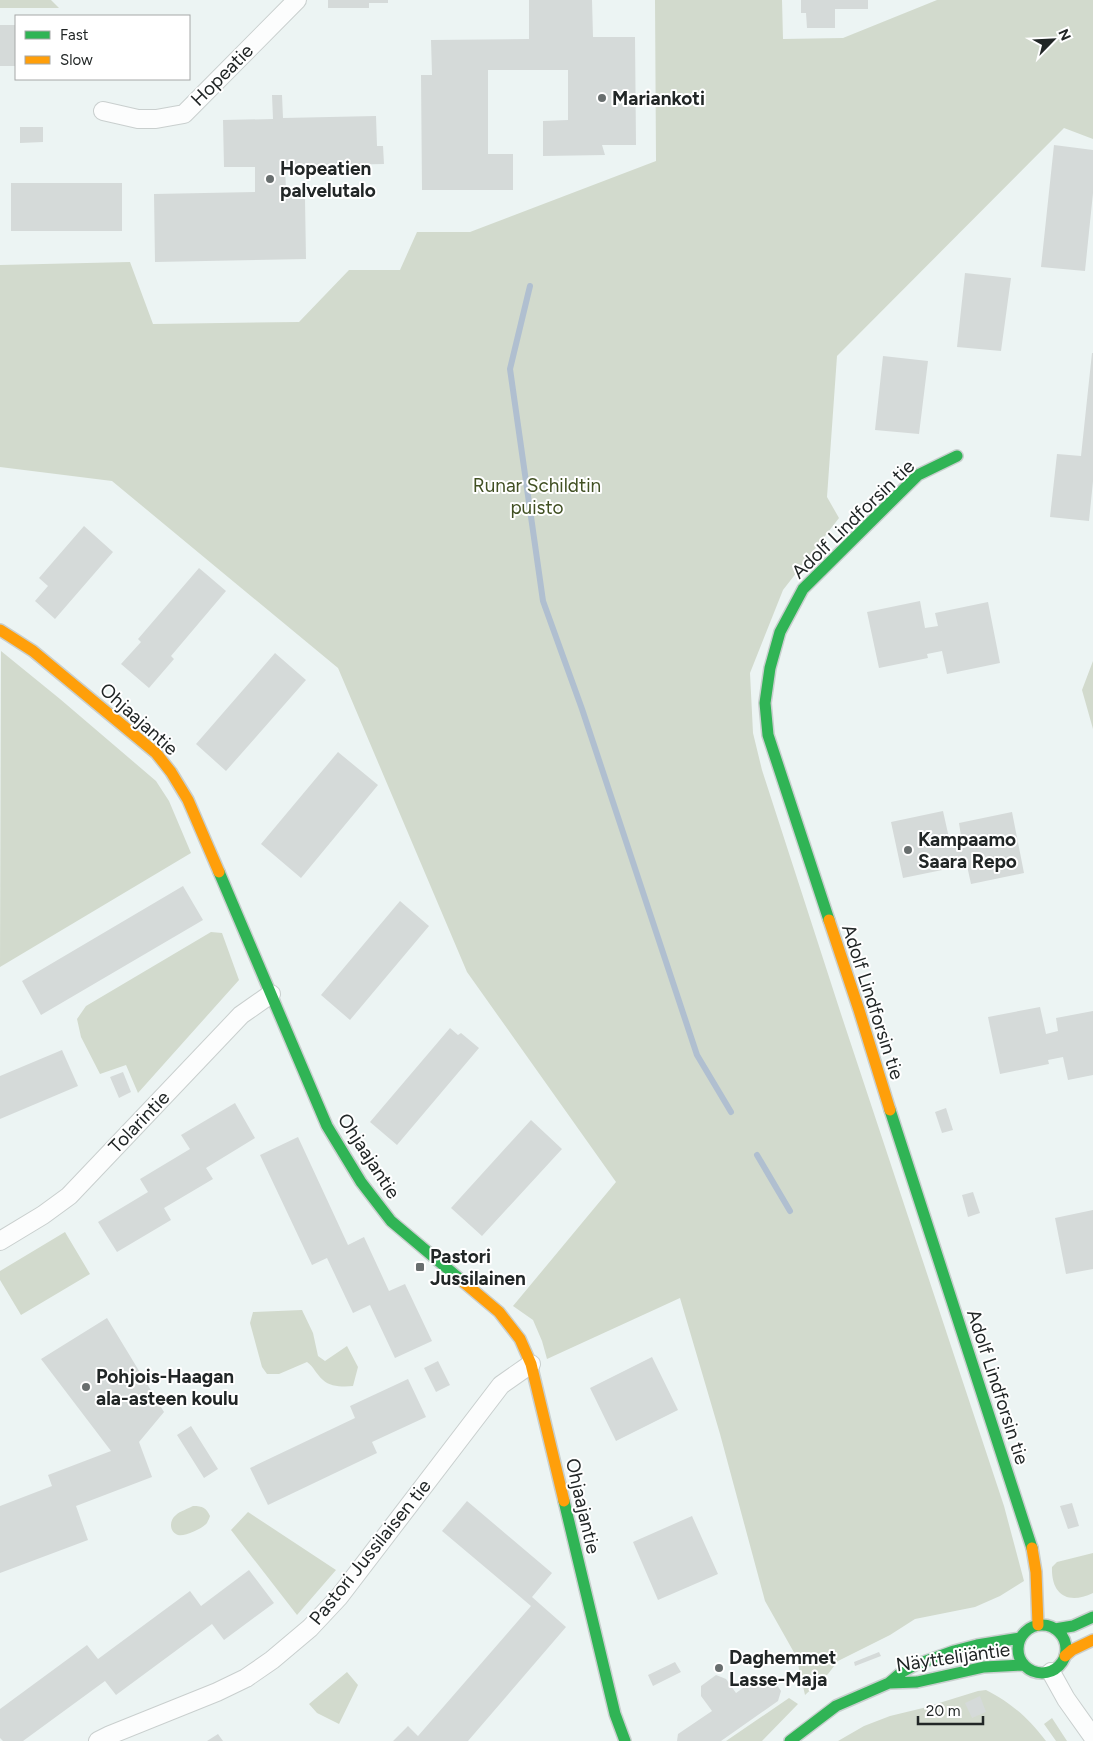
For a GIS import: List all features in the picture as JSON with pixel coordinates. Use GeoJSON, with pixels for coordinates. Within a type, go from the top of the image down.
{"type":"FeatureCollection","features":[{"type":"Feature","properties":{"kind":"street","name":"Hopeatie"},"geometry":{"type":"LineString","coordinates":[[103,111],[138,119],[156,119],[184,114],[297,0]]}},
{"type":"Feature","properties":{"kind":"street","name":"Adolf Lindforsin tie"},"geometry":{"type":"LineString","coordinates":[[957,456],[918,475],[804,589],[780,632],[770,668],[765,703],[768,735],[778,768],[859,1010],[909,1172],[1031,1541],[1035,1558],[1038,1625]]}},
{"type":"Feature","properties":{"kind":"street","name":"Ohjaajantie"},"geometry":{"type":"LineString","coordinates":[[0,630],[33,650],[156,753],[171,772],[188,800],[326,1126],[361,1182],[391,1221],[498,1312],[520,1339],[530,1364],[615,1714],[625,1741]]}},
{"type":"Feature","properties":{"kind":"street","name":"Tolarintie"},"geometry":{"type":"LineString","coordinates":[[0,1241],[43,1215],[69,1196],[241,1015],[270,994]]}},
{"type":"Feature","properties":{"kind":"street","name":"Pastori Jussilaisen tie"},"geometry":{"type":"LineString","coordinates":[[98,1741],[217,1692],[246,1678],[272,1660],[310,1628],[339,1597],[501,1385],[530,1364]]}},
{"type":"Feature","properties":{"kind":"street"},"geometry":{"type":"LineString","coordinates":[[1055,1629],[1073,1626],[1093,1617]]}},
{"type":"Feature","properties":{"kind":"street"},"geometry":{"type":"LineString","coordinates":[[1038,1625],[1055,1629],[1059,1633],[1064,1642],[1065,1656]]}},
{"type":"Feature","properties":{"kind":"street","name":"Näyttelijäntie"},"geometry":{"type":"LineString","coordinates":[[1038,1625],[1027,1630],[1020,1638],[1017,1650],[1019,1658],[1023,1665],[1034,1672],[1041,1674],[1051,1672]]}},
{"type":"Feature","properties":{"kind":"street","name":"Näyttelijäntie"},"geometry":{"type":"LineString","coordinates":[[790,1741],[836,1706],[889,1683],[902,1672],[915,1665],[977,1645],[1020,1638]]}},
{"type":"Feature","properties":{"kind":"street"},"geometry":{"type":"LineString","coordinates":[[1093,1640],[1065,1656],[1060,1665],[1051,1672],[1066,1699],[1093,1737]]}},
{"type":"Feature","properties":{"kind":"street","name":"Näyttelijäntie"},"geometry":{"type":"LineString","coordinates":[[889,1683],[906,1685],[993,1665],[1023,1665]]}},
{"type":"Feature","properties":{"kind":"green space"},"geometry":{"type":"Polygon","coordinates":[[[0,0],[51,0],[59,8],[0,8],[0,0]]]}},
{"type":"Feature","properties":{"kind":"green space","name":"Runar Schildtin puisto"},"geometry":{"type":"Polygon","coordinates":[[[655,0],[782,0],[783,39],[843,38],[937,0],[1093,0],[1093,139],[1064,128],[837,356],[827,497],[839,518],[783,590],[750,673],[753,733],[762,770],[1004,1506],[1024,1581],[1000,1596],[975,1607],[915,1619],[890,1635],[838,1661],[828,1674],[805,1695],[796,1656],[765,1601],[720,1434],[680,1298],[547,1359],[533,1320],[513,1306],[616,1182],[467,972],[338,668],[112,481],[0,467],[0,265],[130,262],[153,324],[299,322],[349,270],[400,270],[417,232],[470,232],[656,161],[655,0]]]}},
{"type":"Feature","properties":{"kind":"green space"},"geometry":{"type":"Polygon","coordinates":[[[1,651],[156,781],[169,801],[191,853],[0,967],[1,651]]]}},
{"type":"Feature","properties":{"kind":"green space"},"geometry":{"type":"Polygon","coordinates":[[[1093,661],[1093,729],[1082,690],[1093,661]]]}},
{"type":"Feature","properties":{"kind":"green space"},"geometry":{"type":"Polygon","coordinates":[[[211,932],[222,933],[239,980],[138,1093],[126,1065],[100,1074],[81,1037],[77,1019],[86,1006],[211,932]]]}},
{"type":"Feature","properties":{"kind":"green space"},"geometry":{"type":"Polygon","coordinates":[[[65,1232],[90,1274],[21,1315],[0,1280],[0,1271],[65,1232]]]}},
{"type":"Feature","properties":{"kind":"green space"},"geometry":{"type":"Polygon","coordinates":[[[302,1310],[313,1333],[318,1356],[325,1361],[347,1346],[358,1367],[353,1386],[329,1384],[307,1362],[279,1374],[267,1374],[262,1367],[250,1323],[253,1312],[302,1310]]]}},
{"type":"Feature","properties":{"kind":"green space"},"geometry":{"type":"Polygon","coordinates":[[[193,1506],[202,1507],[207,1511],[210,1516],[207,1523],[188,1534],[178,1535],[172,1529],[172,1520],[180,1512],[193,1506]]]}},
{"type":"Feature","properties":{"kind":"green space"},"geometry":{"type":"Polygon","coordinates":[[[248,1512],[336,1570],[297,1615],[231,1530],[248,1512]]]}},
{"type":"Feature","properties":{"kind":"green space"},"geometry":{"type":"Polygon","coordinates":[[[1093,1553],[1093,1593],[1076,1598],[1063,1595],[1058,1591],[1052,1577],[1052,1567],[1057,1562],[1093,1553]]]}},
{"type":"Feature","properties":{"kind":"green space"},"geometry":{"type":"Polygon","coordinates":[[[347,1672],[358,1685],[339,1724],[317,1713],[309,1704],[347,1672]]]}},
{"type":"Feature","properties":{"kind":"green space"},"geometry":{"type":"Polygon","coordinates":[[[986,1690],[1019,1712],[1046,1741],[838,1741],[864,1726],[890,1716],[986,1690]]]}},
{"type":"Feature","properties":{"kind":"green space"},"geometry":{"type":"Polygon","coordinates":[[[789,1698],[798,1704],[762,1741],[726,1741],[789,1698]]]}},
{"type":"Feature","properties":{"kind":"green space"},"geometry":{"type":"Polygon","coordinates":[[[1052,1718],[1067,1741],[1056,1741],[1044,1724],[1052,1718]]]}},
{"type":"Feature","properties":{"kind":"building"},"geometry":{"type":"Polygon","coordinates":[[[328,0],[388,0],[388,3],[369,3],[369,8],[328,8],[328,0]]]}},
{"type":"Feature","properties":{"kind":"building","name":"Mariankoti"},"geometry":{"type":"Polygon","coordinates":[[[529,0],[592,0],[593,37],[635,37],[636,145],[602,145],[605,155],[543,156],[543,121],[568,120],[568,70],[488,70],[488,154],[513,154],[513,190],[422,190],[421,75],[432,75],[431,40],[529,39],[529,0]]]}},
{"type":"Feature","properties":{"kind":"building"},"geometry":{"type":"Polygon","coordinates":[[[801,0],[868,0],[868,9],[835,9],[835,28],[807,28],[806,13],[801,13],[801,0]]]}},
{"type":"Feature","properties":{"kind":"building"},"geometry":{"type":"Polygon","coordinates":[[[0,25],[15,25],[15,66],[0,66],[0,25]]]}},
{"type":"Feature","properties":{"kind":"building","name":"Hopeatien palvelutalo"},"geometry":{"type":"Polygon","coordinates":[[[272,95],[282,95],[283,118],[376,116],[377,146],[383,146],[384,164],[285,166],[286,190],[291,190],[292,199],[305,199],[306,259],[155,262],[154,194],[255,192],[255,167],[224,167],[223,120],[273,119],[272,95]]]}},
{"type":"Feature","properties":{"kind":"building"},"geometry":{"type":"Polygon","coordinates":[[[20,127],[43,127],[43,142],[20,143],[20,127]]]}},
{"type":"Feature","properties":{"kind":"building"},"geometry":{"type":"Polygon","coordinates":[[[1054,145],[1093,150],[1093,193],[1085,271],[1041,267],[1054,145]]]}},
{"type":"Feature","properties":{"kind":"building"},"geometry":{"type":"Polygon","coordinates":[[[11,183],[122,183],[122,231],[11,231],[11,183]]]}},
{"type":"Feature","properties":{"kind":"building"},"geometry":{"type":"Polygon","coordinates":[[[965,273],[1011,278],[1001,351],[957,347],[965,273]]]}},
{"type":"Feature","properties":{"kind":"building"},"geometry":{"type":"Polygon","coordinates":[[[1092,353],[1093,481],[1089,521],[1050,517],[1057,454],[1081,456],[1092,353]]]}},
{"type":"Feature","properties":{"kind":"building"},"geometry":{"type":"Polygon","coordinates":[[[883,356],[928,361],[919,434],[875,430],[883,356]]]}},
{"type":"Feature","properties":{"kind":"building"},"geometry":{"type":"Polygon","coordinates":[[[84,526],[113,552],[55,619],[35,601],[48,586],[39,578],[84,526]]]}},
{"type":"Feature","properties":{"kind":"building"},"geometry":{"type":"Polygon","coordinates":[[[199,568],[226,591],[171,656],[174,659],[149,688],[121,664],[141,642],[138,639],[199,568]]]}},
{"type":"Feature","properties":{"kind":"building"},"geometry":{"type":"Polygon","coordinates":[[[920,601],[925,628],[938,626],[935,613],[988,602],[1000,663],[947,674],[942,651],[927,654],[928,658],[879,668],[867,612],[920,601]]]}},
{"type":"Feature","properties":{"kind":"building"},"geometry":{"type":"Polygon","coordinates":[[[275,653],[306,680],[226,771],[196,744],[275,653]]]}},
{"type":"Feature","properties":{"kind":"building"},"geometry":{"type":"Polygon","coordinates":[[[338,752],[378,785],[301,878],[261,844],[338,752]]]}},
{"type":"Feature","properties":{"kind":"building"},"geometry":{"type":"Polygon","coordinates":[[[943,811],[949,838],[961,836],[959,823],[1012,812],[1024,873],[971,884],[966,861],[951,864],[952,868],[903,878],[891,822],[943,811]]]}},
{"type":"Feature","properties":{"kind":"building"},"geometry":{"type":"Polygon","coordinates":[[[183,886],[203,920],[41,1015],[22,981],[183,886]]]}},
{"type":"Feature","properties":{"kind":"building"},"geometry":{"type":"Polygon","coordinates":[[[400,901],[429,926],[350,1020],[321,995],[400,901]]]}},
{"type":"Feature","properties":{"kind":"building"},"geometry":{"type":"Polygon","coordinates":[[[1040,1007],[1046,1034],[1058,1031],[1056,1018],[1093,1011],[1093,1075],[1068,1080],[1063,1057],[1048,1060],[1049,1064],[1000,1074],[988,1017],[1040,1007]]]}},
{"type":"Feature","properties":{"kind":"building"},"geometry":{"type":"Polygon","coordinates":[[[450,1028],[458,1035],[461,1033],[479,1048],[397,1145],[370,1122],[450,1028]]]}},
{"type":"Feature","properties":{"kind":"building"},"geometry":{"type":"Polygon","coordinates":[[[62,1050],[78,1086],[0,1119],[0,1076],[62,1050]]]}},
{"type":"Feature","properties":{"kind":"building"},"geometry":{"type":"Polygon","coordinates":[[[123,1072],[131,1092],[119,1098],[110,1077],[123,1072]]]}},
{"type":"Feature","properties":{"kind":"building"},"geometry":{"type":"Polygon","coordinates":[[[235,1103],[255,1138],[206,1168],[213,1179],[164,1208],[171,1220],[117,1252],[98,1222],[148,1192],[140,1179],[190,1149],[181,1135],[235,1103]]]}},
{"type":"Feature","properties":{"kind":"building"},"geometry":{"type":"Polygon","coordinates":[[[946,1108],[953,1130],[942,1133],[935,1112],[946,1108]]]}},
{"type":"Feature","properties":{"kind":"building"},"geometry":{"type":"Polygon","coordinates":[[[531,1120],[562,1149],[482,1236],[451,1208],[531,1120]]]}},
{"type":"Feature","properties":{"kind":"building"},"geometry":{"type":"Polygon","coordinates":[[[298,1137],[348,1245],[364,1237],[389,1291],[405,1284],[432,1341],[395,1358],[370,1305],[353,1313],[327,1258],[312,1265],[260,1155],[298,1137]]]}},
{"type":"Feature","properties":{"kind":"building"},"geometry":{"type":"Polygon","coordinates":[[[973,1192],[980,1213],[968,1217],[962,1195],[973,1192]]]}},
{"type":"Feature","properties":{"kind":"building"},"geometry":{"type":"Polygon","coordinates":[[[1093,1210],[1093,1269],[1066,1274],[1055,1218],[1093,1210]]]}},
{"type":"Feature","properties":{"kind":"building"},"geometry":{"type":"Polygon","coordinates":[[[107,1318],[164,1412],[139,1442],[152,1477],[76,1506],[88,1540],[0,1573],[0,1506],[52,1486],[48,1475],[111,1451],[41,1359],[107,1318]]]}},
{"type":"Feature","properties":{"kind":"building"},"geometry":{"type":"Polygon","coordinates":[[[652,1357],[678,1410],[616,1441],[590,1388],[652,1357]]]}},
{"type":"Feature","properties":{"kind":"building"},"geometry":{"type":"Polygon","coordinates":[[[438,1361],[450,1385],[436,1392],[424,1368],[438,1361]]]}},
{"type":"Feature","properties":{"kind":"building"},"geometry":{"type":"Polygon","coordinates":[[[408,1379],[426,1417],[372,1442],[377,1453],[268,1505],[250,1468],[355,1418],[350,1406],[408,1379]]]}},
{"type":"Feature","properties":{"kind":"building"},"geometry":{"type":"Polygon","coordinates":[[[191,1426],[218,1469],[204,1478],[177,1435],[191,1426]]]}},
{"type":"Feature","properties":{"kind":"building"},"geometry":{"type":"Polygon","coordinates":[[[467,1501],[552,1573],[532,1597],[566,1627],[468,1741],[393,1741],[408,1726],[418,1736],[531,1606],[442,1531],[467,1501]]]}},
{"type":"Feature","properties":{"kind":"building"},"geometry":{"type":"Polygon","coordinates":[[[1072,1503],[1079,1526],[1068,1529],[1060,1506],[1072,1503]]]}},
{"type":"Feature","properties":{"kind":"building"},"geometry":{"type":"Polygon","coordinates":[[[692,1516],[718,1574],[658,1600],[633,1542],[692,1516]]]}},
{"type":"Feature","properties":{"kind":"building"},"geometry":{"type":"Polygon","coordinates":[[[249,1570],[274,1603],[224,1640],[212,1624],[116,1695],[105,1681],[23,1741],[3,1741],[0,1738],[0,1709],[87,1645],[98,1659],[190,1591],[201,1606],[249,1570]]]}},
{"type":"Feature","properties":{"kind":"building"},"geometry":{"type":"Polygon","coordinates":[[[879,1652],[881,1656],[855,1666],[854,1662],[879,1652]]]}},
{"type":"Feature","properties":{"kind":"building"},"geometry":{"type":"Polygon","coordinates":[[[675,1662],[681,1672],[653,1686],[648,1675],[675,1662]]]}},
{"type":"Feature","properties":{"kind":"building"},"geometry":{"type":"Polygon","coordinates":[[[716,1675],[726,1679],[736,1693],[760,1676],[771,1676],[781,1691],[778,1701],[721,1741],[677,1741],[678,1734],[712,1711],[701,1696],[701,1686],[716,1675]]]}},
{"type":"Feature","properties":{"kind":"building"},"geometry":{"type":"Polygon","coordinates":[[[980,1696],[986,1712],[972,1718],[965,1703],[980,1696]]]}},
{"type":"Feature","properties":{"kind":"building"},"geometry":{"type":"Polygon","coordinates":[[[218,1734],[223,1741],[207,1741],[218,1734]]]}},
{"type":"Feature","properties":{"kind":"waterway"},"geometry":{"type":"LineString","coordinates":[[530,286],[510,369],[543,601],[582,709],[697,1055],[731,1112]]}},
{"type":"Feature","properties":{"kind":"waterway"},"geometry":{"type":"LineString","coordinates":[[757,1155],[790,1211]]}},
{"type":"Feature","properties":{"kind":"traffic: fast"},"geometry":{"type":"LineString","coordinates":[[829,920],[768,735],[765,703],[770,668],[780,632],[803,589],[918,475],[957,456]]}},
{"type":"Feature","properties":{"kind":"traffic: fast"},"geometry":{"type":"LineString","coordinates":[[219,872],[327,1126],[361,1182],[391,1221],[461,1280]]}},
{"type":"Feature","properties":{"kind":"traffic: fast"},"geometry":{"type":"LineString","coordinates":[[890,1110],[1032,1548]]}},
{"type":"Feature","properties":{"kind":"traffic: fast"},"geometry":{"type":"LineString","coordinates":[[564,1501],[615,1714],[625,1741]]}},
{"type":"Feature","properties":{"kind":"traffic: fast"},"geometry":{"type":"LineString","coordinates":[[1055,1629],[1073,1626],[1093,1617]]}},
{"type":"Feature","properties":{"kind":"traffic: fast"},"geometry":{"type":"LineString","coordinates":[[1037,1625],[1047,1625],[1059,1632],[1066,1644],[1066,1649],[1066,1654],[1059,1666],[1047,1673],[1037,1673],[1029,1669],[1022,1662],[1018,1654],[1018,1644],[1022,1636],[1029,1629],[1037,1625]]}},
{"type":"Feature","properties":{"kind":"traffic: fast"},"geometry":{"type":"LineString","coordinates":[[790,1741],[836,1706],[889,1683],[902,1672],[915,1665],[977,1645],[1020,1638]]}},
{"type":"Feature","properties":{"kind":"traffic: fast"},"geometry":{"type":"LineString","coordinates":[[889,1683],[917,1682],[984,1667],[1023,1665]]}},
{"type":"Feature","properties":{"kind":"traffic: slow"},"geometry":{"type":"LineString","coordinates":[[0,630],[33,651],[156,753],[171,772],[188,800],[219,872]]}},
{"type":"Feature","properties":{"kind":"traffic: slow"},"geometry":{"type":"LineString","coordinates":[[829,920],[890,1110]]}},
{"type":"Feature","properties":{"kind":"traffic: slow"},"geometry":{"type":"LineString","coordinates":[[461,1280],[499,1312],[520,1339],[531,1364],[564,1501]]}},
{"type":"Feature","properties":{"kind":"traffic: slow"},"geometry":{"type":"LineString","coordinates":[[1032,1548],[1036,1572],[1038,1625]]}},
{"type":"Feature","properties":{"kind":"traffic: slow"},"geometry":{"type":"LineString","coordinates":[[1065,1656],[1072,1650],[1093,1640]]}},
{"type":"Feature","properties":{"kind":"place","name":"Mariankoti"},"geometry":{"type":"Point","coordinates":[602,98]}},
{"type":"Feature","properties":{"kind":"place","name":"Hopeatien palvelutalo"},"geometry":{"type":"Point","coordinates":[270,179]}},
{"type":"Feature","properties":{"kind":"place","name":"Kampaamo Saara Repo"},"geometry":{"type":"Point","coordinates":[908,850]}},
{"type":"Feature","properties":{"kind":"place","name":"Pastori Jussilainen"},"geometry":{"type":"Point","coordinates":[420,1267]}},
{"type":"Feature","properties":{"kind":"place","name":"Pohjois-Haagan ala-asteen koulu"},"geometry":{"type":"Point","coordinates":[86,1387]}},
{"type":"Feature","properties":{"kind":"place","name":"Daghemmet Lasse-Maja"},"geometry":{"type":"Point","coordinates":[719,1668]}}]}
